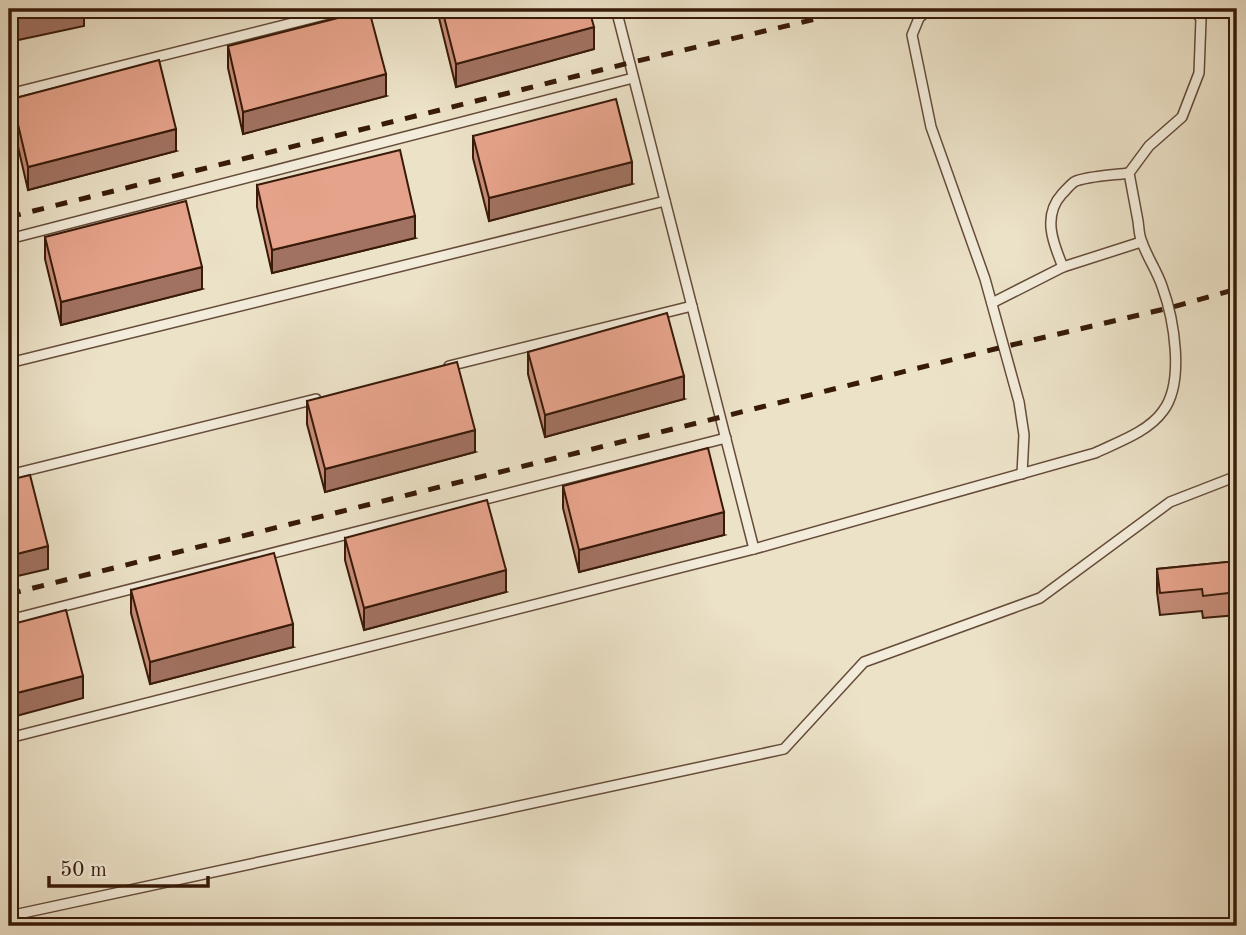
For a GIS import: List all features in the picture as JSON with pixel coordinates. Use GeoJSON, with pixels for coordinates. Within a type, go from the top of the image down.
{"type":"FeatureCollection","features":[{"type":"Feature","properties":{"kind":"lane"},"geometry":{"type":"LineString","coordinates":[[9,94],[348,9]]}},
{"type":"Feature","properties":{"kind":"lane"},"geometry":{"type":"LineString","coordinates":[[616,9],[754,549]]}},
{"type":"Feature","properties":{"kind":"lane"},"geometry":{"type":"LineString","coordinates":[[929,9],[919,18],[912,35],[931,127],[992,303],[1019,402],[1024,435],[1022,474]]}},
{"type":"Feature","properties":{"kind":"lane"},"geometry":{"type":"LineString","coordinates":[[9,738],[754,549],[1095,453],[1152,424],[1171,397],[1177,368],[1169,307],[1162,284],[1142,242],[1129,173],[1149,146],[1182,117],[1199,73],[1201,19],[1194,9]]}},
{"type":"Feature","properties":{"kind":"lane"},"geometry":{"type":"LineString","coordinates":[[9,239],[633,78]]}},
{"type":"Feature","properties":{"kind":"lane"},"geometry":{"type":"LineString","coordinates":[[1063,267],[1051,237],[1050,215],[1059,197],[1074,183],[1129,173]]}},
{"type":"Feature","properties":{"kind":"lane"},"geometry":{"type":"LineString","coordinates":[[9,363],[665,201]]}},
{"type":"Feature","properties":{"kind":"lane"},"geometry":{"type":"LineString","coordinates":[[992,303],[1063,267],[1142,242]]}},
{"type":"Feature","properties":{"kind":"lane"},"geometry":{"type":"LineString","coordinates":[[437,369],[692,306]]}},
{"type":"Feature","properties":{"kind":"lane"},"geometry":{"type":"LineString","coordinates":[[9,475],[330,396]]}},
{"type":"Feature","properties":{"kind":"lane"},"geometry":{"type":"LineString","coordinates":[[9,620],[726,438]]}},
{"type":"Feature","properties":{"kind":"lane"},"geometry":{"type":"LineString","coordinates":[[9,916],[784,749],[864,662],[1040,598],[1170,502],[1237,476]]}},
{"type":"Feature","properties":{"kind":"building"},"geometry":{"type":"Polygon","coordinates":[[[9,9],[60,9],[9,19],[9,9]]]}},
{"type":"Feature","properties":{"kind":"building"},"geometry":{"type":"Polygon","coordinates":[[[442,9],[589,9],[594,27],[456,64],[442,9]]]}},
{"type":"Feature","properties":{"kind":"building"},"geometry":{"type":"Polygon","coordinates":[[[369,10],[386,74],[243,112],[228,46],[369,10]]]}},
{"type":"Feature","properties":{"kind":"building"},"geometry":{"type":"Polygon","coordinates":[[[159,60],[176,129],[28,167],[12,99],[159,60]]]}},
{"type":"Feature","properties":{"kind":"building"},"geometry":{"type":"Polygon","coordinates":[[[616,99],[632,162],[489,198],[473,136],[616,99]]]}},
{"type":"Feature","properties":{"kind":"building"},"geometry":{"type":"Polygon","coordinates":[[[400,150],[415,216],[272,250],[257,185],[400,150]]]}},
{"type":"Feature","properties":{"kind":"building"},"geometry":{"type":"Polygon","coordinates":[[[186,201],[202,267],[61,302],[45,237],[186,201]]]}},
{"type":"Feature","properties":{"kind":"building"},"geometry":{"type":"Polygon","coordinates":[[[667,313],[684,376],[545,415],[528,352],[667,313]]]}},
{"type":"Feature","properties":{"kind":"building"},"geometry":{"type":"Polygon","coordinates":[[[457,362],[475,430],[325,469],[307,401],[457,362]]]}},
{"type":"Feature","properties":{"kind":"building"},"geometry":{"type":"Polygon","coordinates":[[[708,448],[724,512],[579,550],[563,486],[708,448]]]}},
{"type":"Feature","properties":{"kind":"building"},"geometry":{"type":"Polygon","coordinates":[[[30,475],[48,546],[9,556],[9,480],[30,475]]]}},
{"type":"Feature","properties":{"kind":"building"},"geometry":{"type":"Polygon","coordinates":[[[487,500],[506,570],[364,608],[345,538],[487,500]]]}},
{"type":"Feature","properties":{"kind":"building"},"geometry":{"type":"Polygon","coordinates":[[[274,553],[293,624],[150,662],[131,590],[274,553]]]}},
{"type":"Feature","properties":{"kind":"building"},"geometry":{"type":"Polygon","coordinates":[[[1237,561],[1237,592],[1203,596],[1202,589],[1160,593],[1157,569],[1237,561]]]}},
{"type":"Feature","properties":{"kind":"building"},"geometry":{"type":"Polygon","coordinates":[[[66,610],[83,676],[9,695],[9,625],[66,610]]]}},
{"type":"Feature","properties":{"kind":"railway"},"geometry":{"type":"LineString","coordinates":[[9,217],[858,9]]}},
{"type":"Feature","properties":{"kind":"railway"},"geometry":{"type":"LineString","coordinates":[[9,594],[1237,289]]}}]}
